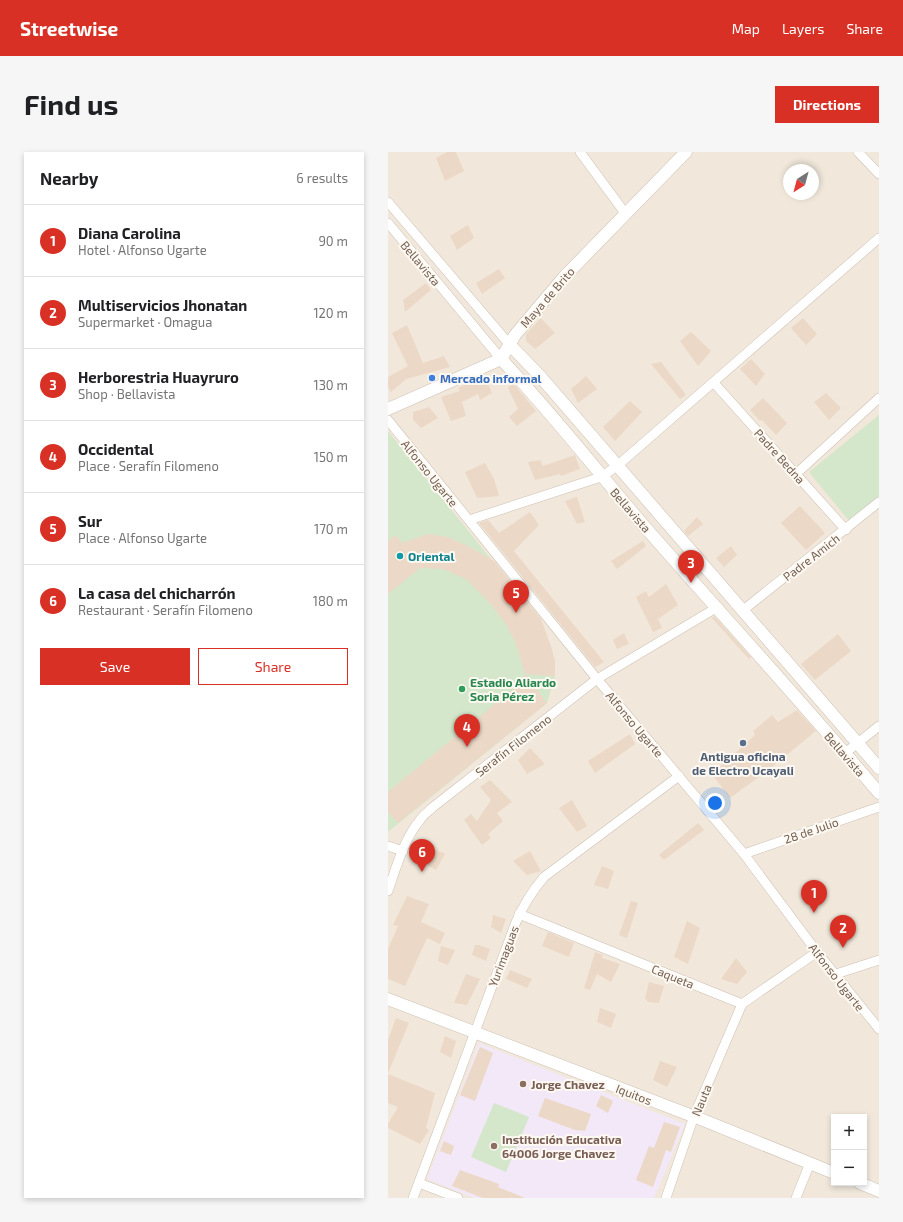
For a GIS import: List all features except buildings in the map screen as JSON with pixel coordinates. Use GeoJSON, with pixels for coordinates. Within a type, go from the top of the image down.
{"type":"FeatureCollection","features":[{"type":"Feature","properties":{"kind":"street"},"geometry":{"type":"LineString","coordinates":[[580,152],[625,213]]}},
{"type":"Feature","properties":{"kind":"street","name":"Maya de Brito"},"geometry":{"type":"LineString","coordinates":[[501,359],[515,335],[564,277],[686,152]]}},
{"type":"Feature","properties":{"kind":"street"},"geometry":{"type":"LineString","coordinates":[[858,152],[879,174]]}},
{"type":"Feature","properties":{"kind":"street","name":"Bellavista"},"geometry":{"type":"LineString","coordinates":[[388,202],[510,345],[538,375],[879,768]]}},
{"type":"Feature","properties":{"kind":"street","name":"Bellavista"},"geometry":{"type":"LineString","coordinates":[[388,223],[501,359],[528,388],[601,477],[846,753],[879,793]]}},
{"type":"Feature","properties":{"kind":"street"},"geometry":{"type":"LineString","coordinates":[[469,520],[601,477],[714,383],[879,238]]}},
{"type":"Feature","properties":{"kind":"street"},"geometry":{"type":"LineString","coordinates":[[388,409],[501,359]]}},
{"type":"Feature","properties":{"kind":"street","name":"Padre Bedna"},"geometry":{"type":"LineString","coordinates":[[714,383],[846,530]]}},
{"type":"Feature","properties":{"kind":"street"},"geometry":{"type":"LineString","coordinates":[[796,474],[879,398]]}},
{"type":"Feature","properties":{"kind":"street","name":"Alfonso Ugarte"},"geometry":{"type":"LineString","coordinates":[[388,420],[597,679],[744,854],[817,952],[879,1029]]}},
{"type":"Feature","properties":{"kind":"street","name":"Padre Amich"},"geometry":{"type":"LineString","coordinates":[[742,611],[846,530],[879,502]]}},
{"type":"Feature","properties":{"kind":"street","name":"Serafín Filomeno"},"geometry":{"type":"LineString","coordinates":[[388,891],[403,852],[420,819],[429,811],[597,679],[716,608]]}},
{"type":"Feature","properties":{"kind":"street"},"geometry":{"type":"LineString","coordinates":[[846,753],[879,726]]}},
{"type":"Feature","properties":{"kind":"street","name":"Yurimaguas"},"geometry":{"type":"LineString","coordinates":[[413,1198],[519,914],[536,887],[544,877],[680,776]]}},
{"type":"Feature","properties":{"kind":"street","name":"28 de Julio"},"geometry":{"type":"LineString","coordinates":[[744,854],[879,807]]}},
{"type":"Feature","properties":{"kind":"street"},"geometry":{"type":"LineString","coordinates":[[388,846],[403,852]]}},
{"type":"Feature","properties":{"kind":"street","name":"Caqueta"},"geometry":{"type":"LineString","coordinates":[[519,914],[742,1004]]}},
{"type":"Feature","properties":{"kind":"street"},"geometry":{"type":"LineString","coordinates":[[742,1004],[817,952]]}},
{"type":"Feature","properties":{"kind":"street"},"geometry":{"type":"LineString","coordinates":[[836,974],[879,960]]}},
{"type":"Feature","properties":{"kind":"street","name":"Iquitos"},"geometry":{"type":"LineString","coordinates":[[388,999],[694,1116],[831,1172]]}},
{"type":"Feature","properties":{"kind":"street","name":"Nauta"},"geometry":{"type":"LineString","coordinates":[[666,1198],[694,1116],[742,1004]]}},
{"type":"Feature","properties":{"kind":"street"},"geometry":{"type":"LineString","coordinates":[[796,1198],[810,1163]]}},
{"type":"Feature","properties":{"kind":"street"},"geometry":{"type":"LineString","coordinates":[[419,1183],[458,1198]]}},
{"type":"Feature","properties":{"kind":"street"},"geometry":{"type":"LineString","coordinates":[[867,1186],[879,1191]]}},
{"type":"Feature","properties":{"kind":"shaded area"},"geometry":{"type":"Polygon","coordinates":[[[388,152],[879,152],[879,1198],[388,1198],[388,152]]]}},
{"type":"Feature","properties":{"kind":"shaded area","name":"Jorge Chavez"},"geometry":{"type":"Polygon","coordinates":[[[479,1043],[685,1124],[654,1198],[474,1198],[427,1179],[479,1043]]]}},
{"type":"Feature","properties":{"kind":"green space"},"geometry":{"type":"Polygon","coordinates":[[[879,415],[879,498],[850,522],[809,472],[879,415]]]}},
{"type":"Feature","properties":{"kind":"green space","name":"Estadio Aliardo Soria Pérez"},"geometry":{"type":"Polygon","coordinates":[[[388,431],[520,593],[542,624],[555,661],[555,676],[547,703],[388,832],[388,431]]]}},
{"type":"Feature","properties":{"kind":"green space"},"geometry":{"type":"Polygon","coordinates":[[[494,1103],[529,1117],[506,1172],[471,1157],[494,1103]]]}},
{"type":"Feature","properties":{"kind":"place","name":"Mercado informal"},"geometry":{"type":"Point","coordinates":[432,378]}},
{"type":"Feature","properties":{"kind":"place","name":"Oriental"},"geometry":{"type":"Point","coordinates":[400,556]}},
{"type":"Feature","properties":{"kind":"place","name":"Herborestria Huayruro"},"geometry":{"type":"Point","coordinates":[691,583]}},
{"type":"Feature","properties":{"kind":"place","name":"Sur"},"geometry":{"type":"Point","coordinates":[516,613]}},
{"type":"Feature","properties":{"kind":"place","name":"Estadio Aliardo Soria Pérez"},"geometry":{"type":"Point","coordinates":[462,689]}},
{"type":"Feature","properties":{"kind":"place","name":"Antigua oficina de Electro Ucayali"},"geometry":{"type":"Point","coordinates":[743,743]}},
{"type":"Feature","properties":{"kind":"place","name":"Occidental"},"geometry":{"type":"Point","coordinates":[467,747]}},
{"type":"Feature","properties":{"kind":"place","name":"La casa del chicharrón"},"geometry":{"type":"Point","coordinates":[422,872]}},
{"type":"Feature","properties":{"kind":"place","name":"Diana Carolina"},"geometry":{"type":"Point","coordinates":[814,913]}},
{"type":"Feature","properties":{"kind":"place","name":"Multiservicios Jhonatan"},"geometry":{"type":"Point","coordinates":[843,948]}},
{"type":"Feature","properties":{"kind":"place","name":"Jorge Chavez"},"geometry":{"type":"Point","coordinates":[523,1084]}},
{"type":"Feature","properties":{"kind":"place","name":"Institución Educativa 64006 Jorge Chavez"},"geometry":{"type":"Point","coordinates":[494,1146]}}]}
